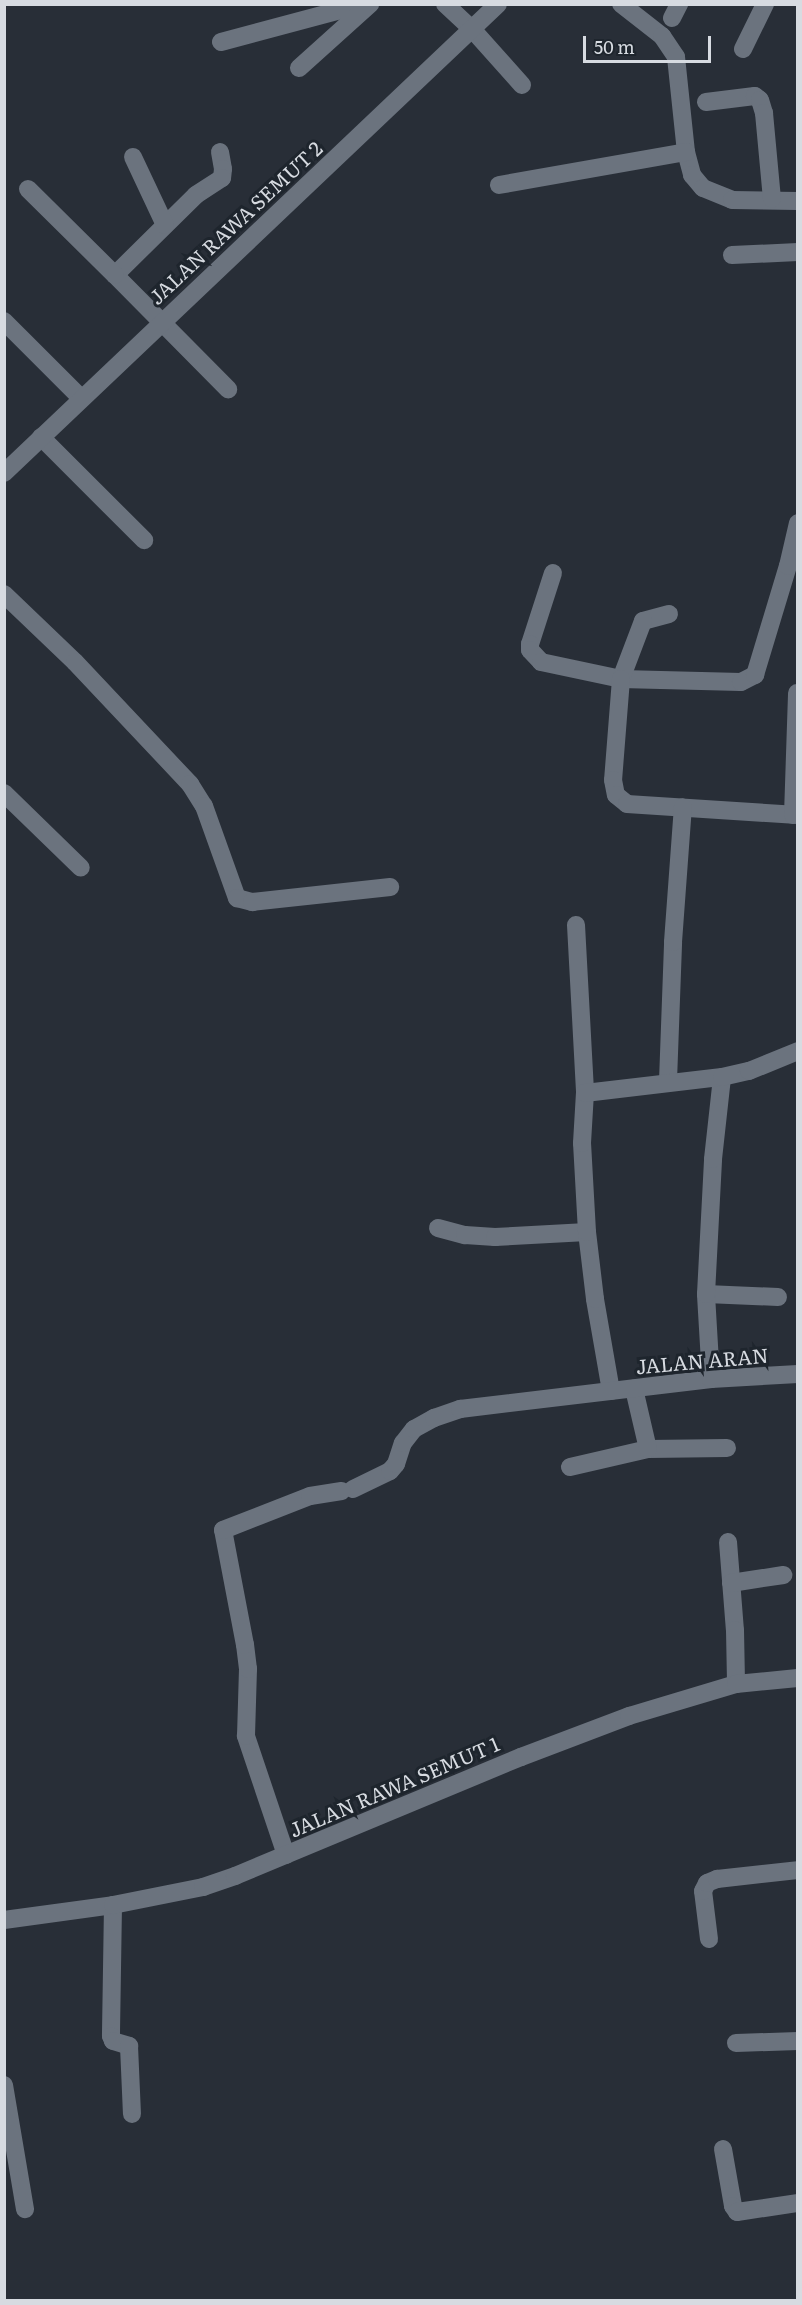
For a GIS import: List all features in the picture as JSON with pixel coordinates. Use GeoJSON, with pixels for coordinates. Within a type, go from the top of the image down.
{"type":"FeatureCollection","features":[{"type":"Feature","properties":{"kind":"street"},"geometry":{"type":"LineString","coordinates":[[221,42],[363,4]]}},
{"type":"Feature","properties":{"kind":"street"},"geometry":{"type":"LineString","coordinates":[[299,68],[370,4]]}},
{"type":"Feature","properties":{"kind":"street"},"geometry":{"type":"LineString","coordinates":[[445,4],[472,29],[522,85]]}},
{"type":"Feature","properties":{"kind":"street","name":"JALAN RAWA SEMUT 2"},"geometry":{"type":"LineString","coordinates":[[4,473],[498,4]]}},
{"type":"Feature","properties":{"kind":"street"},"geometry":{"type":"LineString","coordinates":[[621,4],[662,36],[676,57],[686,152],[692,175],[703,188],[717,196],[732,200],[798,201]]}},
{"type":"Feature","properties":{"kind":"street"},"geometry":{"type":"LineString","coordinates":[[743,49],[765,4]]}},
{"type":"Feature","properties":{"kind":"street"},"geometry":{"type":"LineString","coordinates":[[706,102],[755,96],[760,100],[764,113],[771,199]]}},
{"type":"Feature","properties":{"kind":"street"},"geometry":{"type":"LineString","coordinates":[[115,275],[196,195],[222,178],[220,152]]}},
{"type":"Feature","properties":{"kind":"street"},"geometry":{"type":"LineString","coordinates":[[499,185],[686,152]]}},
{"type":"Feature","properties":{"kind":"street"},"geometry":{"type":"LineString","coordinates":[[133,156],[165,225]]}},
{"type":"Feature","properties":{"kind":"street"},"geometry":{"type":"LineString","coordinates":[[28,189],[228,389]]}},
{"type":"Feature","properties":{"kind":"street"},"geometry":{"type":"LineString","coordinates":[[732,255],[798,252]]}},
{"type":"Feature","properties":{"kind":"street"},"geometry":{"type":"LineString","coordinates":[[4,321],[81,398]]}},
{"type":"Feature","properties":{"kind":"street"},"geometry":{"type":"LineString","coordinates":[[41,437],[144,540]]}},
{"type":"Feature","properties":{"kind":"street"},"geometry":{"type":"LineString","coordinates":[[553,573],[530,644],[533,655],[552,666],[621,679],[735,683],[753,677],[788,566],[798,523]]}},
{"type":"Feature","properties":{"kind":"street"},"geometry":{"type":"LineString","coordinates":[[4,594],[75,662],[190,784],[204,806],[237,898],[252,902],[390,887]]}},
{"type":"Feature","properties":{"kind":"street"},"geometry":{"type":"LineString","coordinates":[[669,614],[643,621],[621,679],[613,780],[616,795],[627,804],[795,815],[797,693]]}},
{"type":"Feature","properties":{"kind":"street"},"geometry":{"type":"LineString","coordinates":[[4,793],[81,868]]}},
{"type":"Feature","properties":{"kind":"street"},"geometry":{"type":"LineString","coordinates":[[668,1081],[673,942],[683,807]]}},
{"type":"Feature","properties":{"kind":"street"},"geometry":{"type":"LineString","coordinates":[[576,924],[585,1093],[582,1143],[587,1232],[610,1391]]}},
{"type":"Feature","properties":{"kind":"street"},"geometry":{"type":"LineString","coordinates":[[585,1093],[668,1081],[722,1077],[748,1071],[798,1051]]}},
{"type":"Feature","properties":{"kind":"street"},"geometry":{"type":"LineString","coordinates":[[711,1379],[706,1294],[712,1159],[722,1077]]}},
{"type":"Feature","properties":{"kind":"street"},"geometry":{"type":"LineString","coordinates":[[438,1228],[495,1237],[587,1232]]}},
{"type":"Feature","properties":{"kind":"street"},"geometry":{"type":"LineString","coordinates":[[706,1294],[778,1297]]}},
{"type":"Feature","properties":{"kind":"street","name":"JALAN ARAN"},"geometry":{"type":"LineString","coordinates":[[286,1855],[246,1736],[248,1669],[223,1530],[310,1496],[348,1490],[390,1470],[396,1464],[403,1443],[414,1429],[449,1412],[473,1407],[711,1379],[798,1374]]}},
{"type":"Feature","properties":{"kind":"street"},"geometry":{"type":"LineString","coordinates":[[634,1389],[648,1449]]}},
{"type":"Feature","properties":{"kind":"street"},"geometry":{"type":"LineString","coordinates":[[570,1467],[648,1449],[727,1448]]}},
{"type":"Feature","properties":{"kind":"street"},"geometry":{"type":"LineString","coordinates":[[728,1542],[736,1684]]}},
{"type":"Feature","properties":{"kind":"street"},"geometry":{"type":"LineString","coordinates":[[731,1582],[783,1575]]}},
{"type":"Feature","properties":{"kind":"street","name":"JALAN RAWA SEMUT 1"},"geometry":{"type":"LineString","coordinates":[[4,1920],[113,1905],[203,1887],[286,1855],[411,1801],[595,1729],[666,1704],[736,1684],[798,1678]]}},
{"type":"Feature","properties":{"kind":"street"},"geometry":{"type":"LineString","coordinates":[[709,1939],[703,1892],[707,1883],[717,1879],[798,1870]]}},
{"type":"Feature","properties":{"kind":"street"},"geometry":{"type":"LineString","coordinates":[[113,1905],[111,2036],[113,2041],[129,2046],[132,2114]]}},
{"type":"Feature","properties":{"kind":"street"},"geometry":{"type":"LineString","coordinates":[[736,2043],[798,2041]]}},
{"type":"Feature","properties":{"kind":"street"},"geometry":{"type":"LineString","coordinates":[[4,2085],[26,2209]]}},
{"type":"Feature","properties":{"kind":"street"},"geometry":{"type":"LineString","coordinates":[[723,2149],[733,2206],[737,2212],[798,2203]]}}]}
